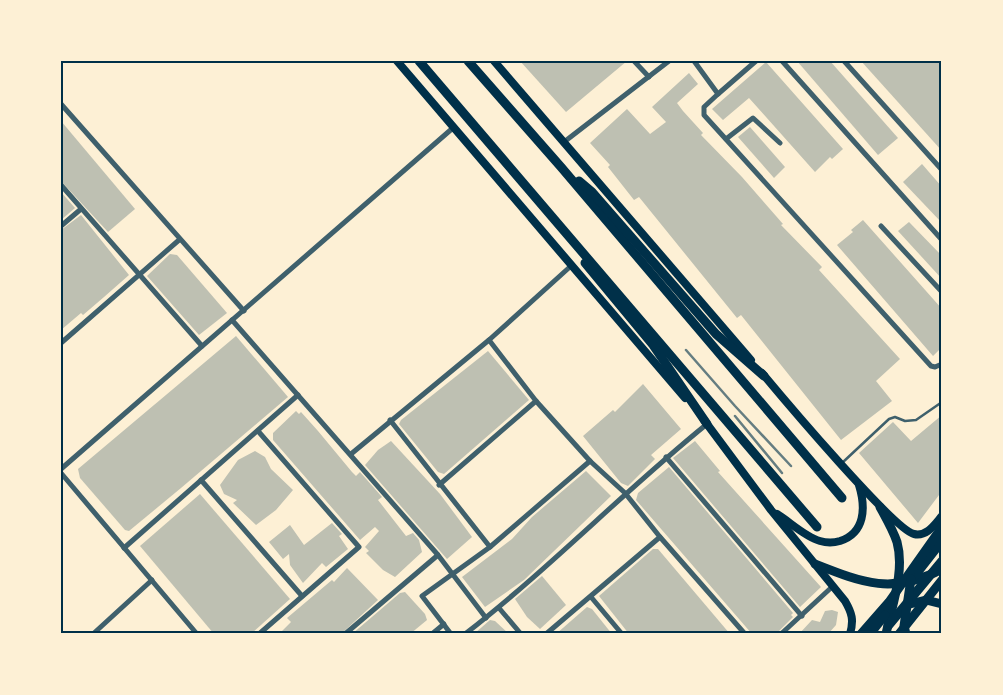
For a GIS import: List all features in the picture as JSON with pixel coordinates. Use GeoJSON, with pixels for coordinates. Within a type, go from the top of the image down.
{"type":"FeatureCollection","features":[{"type":"Feature","properties":{"kind":"main road"},"geometry":{"type":"LineString","coordinates":[[397,61],[707,424]]}},
{"type":"Feature","properties":{"kind":"main road"},"geometry":{"type":"LineString","coordinates":[[419,61],[817,527]]}},
{"type":"Feature","properties":{"kind":"main road"},"geometry":{"type":"LineString","coordinates":[[468,61],[561,167],[842,498]]}},
{"type":"Feature","properties":{"kind":"main road"},"geometry":{"type":"LineString","coordinates":[[494,61],[764,376],[880,507],[905,530],[914,534],[921,534],[931,529],[942,516]]}},
{"type":"Feature","properties":{"kind":"main road"},"geometry":{"type":"LineString","coordinates":[[561,167],[592,192],[716,334],[764,376]]}},
{"type":"Feature","properties":{"kind":"main road"},"geometry":{"type":"LineString","coordinates":[[529,189],[557,230],[653,345],[707,424],[771,510],[833,586],[852,613],[853,622],[850,634]]}},
{"type":"Feature","properties":{"kind":"main road"},"geometry":{"type":"LineString","coordinates":[[771,510],[819,541],[832,543],[845,539],[858,529],[863,515],[862,497],[858,481]]}},
{"type":"Feature","properties":{"kind":"main road"},"geometry":{"type":"LineString","coordinates":[[880,507],[899,550],[898,584],[889,610],[885,632]]}},
{"type":"Feature","properties":{"kind":"main road"},"geometry":{"type":"LineString","coordinates":[[861,634],[894,594],[942,527]]}},
{"type":"Feature","properties":{"kind":"main road"},"geometry":{"type":"LineString","coordinates":[[870,634],[942,541]]}},
{"type":"Feature","properties":{"kind":"main road"},"geometry":{"type":"LineString","coordinates":[[885,632],[926,577],[942,561]]}},
{"type":"Feature","properties":{"kind":"main road"},"geometry":{"type":"LineString","coordinates":[[815,564],[874,585],[898,584],[926,577],[942,569]]}},
{"type":"Feature","properties":{"kind":"main road"},"geometry":{"type":"LineString","coordinates":[[903,631],[910,582],[916,564]]}},
{"type":"Feature","properties":{"kind":"main road"},"geometry":{"type":"LineString","coordinates":[[903,631],[942,580]]}},
{"type":"Feature","properties":{"kind":"main road"},"geometry":{"type":"LineString","coordinates":[[870,624],[889,610],[906,604],[926,600],[942,604]]}},
{"type":"Feature","properties":{"kind":"street"},"geometry":{"type":"LineString","coordinates":[[634,61],[649,77]]}},
{"type":"Feature","properties":{"kind":"street"},"geometry":{"type":"LineString","coordinates":[[564,142],[669,61]]}},
{"type":"Feature","properties":{"kind":"street"},"geometry":{"type":"LineString","coordinates":[[694,61],[718,94]]}},
{"type":"Feature","properties":{"kind":"street"},"geometry":{"type":"LineString","coordinates":[[756,61],[702,110],[931,366],[935,367],[942,364]]}},
{"type":"Feature","properties":{"kind":"street"},"geometry":{"type":"LineString","coordinates":[[782,61],[942,240]]}},
{"type":"Feature","properties":{"kind":"street"},"geometry":{"type":"LineString","coordinates":[[844,61],[942,170]]}},
{"type":"Feature","properties":{"kind":"street"},"geometry":{"type":"LineString","coordinates":[[61,104],[179,240],[244,311]]}},
{"type":"Feature","properties":{"kind":"street"},"geometry":{"type":"LineString","coordinates":[[726,139],[753,118],[780,143]]}},
{"type":"Feature","properties":{"kind":"street"},"geometry":{"type":"LineString","coordinates":[[61,468],[454,127]]}},
{"type":"Feature","properties":{"kind":"street"},"geometry":{"type":"LineString","coordinates":[[61,186],[202,346]]}},
{"type":"Feature","properties":{"kind":"street"},"geometry":{"type":"LineString","coordinates":[[61,226],[82,209]]}},
{"type":"Feature","properties":{"kind":"street"},"geometry":{"type":"LineString","coordinates":[[881,226],[942,292]]}},
{"type":"Feature","properties":{"kind":"street"},"geometry":{"type":"LineString","coordinates":[[61,343],[179,240]]}},
{"type":"Feature","properties":{"kind":"street"},"geometry":{"type":"LineString","coordinates":[[351,454],[489,340],[572,264]]}},
{"type":"Feature","properties":{"kind":"street"},"geometry":{"type":"LineString","coordinates":[[232,320],[438,555],[486,618]]}},
{"type":"Feature","properties":{"kind":"street"},"geometry":{"type":"LineString","coordinates":[[489,340],[536,401],[590,461],[625,494],[745,634]]}},
{"type":"Feature","properties":{"kind":"street"},"geometry":{"type":"LineString","coordinates":[[124,548],[298,395]]}},
{"type":"Feature","properties":{"kind":"street"},"geometry":{"type":"LineString","coordinates":[[439,485],[536,401]]}},
{"type":"Feature","properties":{"kind":"street"},"geometry":{"type":"LineString","coordinates":[[390,420],[439,485],[490,547]]}},
{"type":"Feature","properties":{"kind":"street"},"geometry":{"type":"LineString","coordinates":[[465,634],[499,608],[666,457],[707,424]]}},
{"type":"Feature","properties":{"kind":"street"},"geometry":{"type":"LineString","coordinates":[[258,431],[359,548],[259,634]]}},
{"type":"Feature","properties":{"kind":"street"},"geometry":{"type":"LineString","coordinates":[[666,457],[802,616]]}},
{"type":"Feature","properties":{"kind":"street"},"geometry":{"type":"LineString","coordinates":[[451,634],[422,596],[490,547],[590,461]]}},
{"type":"Feature","properties":{"kind":"street"},"geometry":{"type":"LineString","coordinates":[[61,473],[197,634]]}},
{"type":"Feature","properties":{"kind":"street"},"geometry":{"type":"LineString","coordinates":[[201,480],[302,596]]}},
{"type":"Feature","properties":{"kind":"street"},"geometry":{"type":"LineString","coordinates":[[546,634],[660,537]]}},
{"type":"Feature","properties":{"kind":"street"},"geometry":{"type":"LineString","coordinates":[[346,634],[438,555]]}},
{"type":"Feature","properties":{"kind":"street"},"geometry":{"type":"LineString","coordinates":[[93,634],[152,580]]}},
{"type":"Feature","properties":{"kind":"street"},"geometry":{"type":"LineString","coordinates":[[780,634],[833,586]]}},
{"type":"Feature","properties":{"kind":"street"},"geometry":{"type":"LineString","coordinates":[[591,597],[622,634]]}},
{"type":"Feature","properties":{"kind":"street"},"geometry":{"type":"LineString","coordinates":[[499,608],[521,634]]}},
{"type":"Feature","properties":{"kind":"street"},"geometry":{"type":"LineString","coordinates":[[432,634],[444,624]]}},
{"type":"Feature","properties":{"kind":"lane"},"geometry":{"type":"LineString","coordinates":[[842,463],[890,419],[895,417],[905,421],[916,420],[942,402]]}},
{"type":"Feature","properties":{"kind":"building"},"geometry":{"type":"Polygon","coordinates":[[[520,61],[627,61],[566,112],[520,61]]]}},
{"type":"Feature","properties":{"kind":"building"},"geometry":{"type":"Polygon","coordinates":[[[797,61],[830,61],[898,138],[878,155],[797,61]]]}},
{"type":"Feature","properties":{"kind":"building"},"geometry":{"type":"Polygon","coordinates":[[[861,61],[942,61],[942,151],[861,61]]]}},
{"type":"Feature","properties":{"kind":"building"},"geometry":{"type":"Polygon","coordinates":[[[766,62],[843,149],[832,159],[830,157],[815,172],[749,98],[723,120],[712,109],[766,62]]]}},
{"type":"Feature","properties":{"kind":"building"},"geometry":{"type":"Polygon","coordinates":[[[689,73],[698,84],[677,103],[703,133],[701,135],[742,177],[783,224],[781,225],[822,267],[819,270],[900,359],[876,381],[892,401],[841,440],[741,315],[737,318],[639,197],[634,200],[608,167],[610,165],[590,143],[627,109],[650,134],[666,122],[652,107],[689,73]]]}},
{"type":"Feature","properties":{"kind":"building"},"geometry":{"type":"Polygon","coordinates":[[[61,121],[135,209],[108,232],[61,181],[61,121]]]}},
{"type":"Feature","properties":{"kind":"building"},"geometry":{"type":"Polygon","coordinates":[[[750,127],[785,167],[774,178],[738,137],[750,127]]]}},
{"type":"Feature","properties":{"kind":"building"},"geometry":{"type":"Polygon","coordinates":[[[922,164],[942,187],[942,223],[903,182],[922,164]]]}},
{"type":"Feature","properties":{"kind":"building"},"geometry":{"type":"Polygon","coordinates":[[[61,192],[75,208],[61,220],[61,192]]]}},
{"type":"Feature","properties":{"kind":"building"},"geometry":{"type":"Polygon","coordinates":[[[81,215],[129,275],[83,315],[81,313],[61,330],[61,230],[81,215]]]}},
{"type":"Feature","properties":{"kind":"building"},"geometry":{"type":"Polygon","coordinates":[[[863,220],[942,309],[942,347],[933,356],[837,245],[853,232],[851,230],[863,220]]]}},
{"type":"Feature","properties":{"kind":"building"},"geometry":{"type":"Polygon","coordinates":[[[909,222],[942,256],[942,279],[898,231],[909,222]]]}},
{"type":"Feature","properties":{"kind":"building"},"geometry":{"type":"Polygon","coordinates":[[[170,254],[177,255],[227,313],[199,335],[147,276],[170,254]]]}},
{"type":"Feature","properties":{"kind":"building"},"geometry":{"type":"Polygon","coordinates":[[[236,336],[288,397],[129,531],[125,530],[80,478],[78,469],[236,336]]]}},
{"type":"Feature","properties":{"kind":"building"},"geometry":{"type":"Polygon","coordinates":[[[488,351],[529,400],[444,474],[438,472],[399,424],[401,420],[488,351]]]}},
{"type":"Feature","properties":{"kind":"building"},"geometry":{"type":"Polygon","coordinates":[[[643,384],[681,429],[651,455],[655,459],[628,486],[621,483],[583,436],[613,410],[615,412],[643,384]]]}},
{"type":"Feature","properties":{"kind":"building"},"geometry":{"type":"Polygon","coordinates":[[[296,411],[299,414],[301,412],[356,476],[360,472],[382,497],[378,500],[406,536],[413,533],[419,540],[422,552],[395,577],[383,570],[366,553],[369,551],[365,547],[379,531],[375,527],[360,540],[273,440],[273,433],[296,411]]]}},
{"type":"Feature","properties":{"kind":"building"},"geometry":{"type":"Polygon","coordinates":[[[942,415],[942,491],[918,523],[859,453],[893,422],[911,441],[942,415]]]}},
{"type":"Feature","properties":{"kind":"building"},"geometry":{"type":"Polygon","coordinates":[[[391,441],[440,494],[472,537],[447,559],[365,465],[378,450],[391,441]]]}},
{"type":"Feature","properties":{"kind":"building"},"geometry":{"type":"Polygon","coordinates":[[[695,441],[720,471],[718,472],[821,587],[800,607],[673,458],[695,441]]]}},
{"type":"Feature","properties":{"kind":"building"},"geometry":{"type":"Polygon","coordinates":[[[255,451],[265,457],[271,469],[293,490],[276,510],[256,525],[233,503],[237,500],[224,494],[220,485],[238,460],[255,451]]]}},
{"type":"Feature","properties":{"kind":"building"},"geometry":{"type":"Polygon","coordinates":[[[669,467],[793,613],[791,615],[793,617],[776,634],[752,634],[636,500],[638,493],[669,467]]]}},
{"type":"Feature","properties":{"kind":"building"},"geometry":{"type":"Polygon","coordinates":[[[586,471],[611,496],[524,580],[485,607],[462,577],[512,539],[532,517],[586,471]]]}},
{"type":"Feature","properties":{"kind":"building"},"geometry":{"type":"Polygon","coordinates":[[[200,494],[290,599],[251,634],[214,634],[140,546],[200,494]]]}},
{"type":"Feature","properties":{"kind":"building"},"geometry":{"type":"Polygon","coordinates":[[[332,523],[342,534],[339,536],[348,549],[326,567],[322,563],[303,583],[290,565],[289,554],[283,559],[269,542],[290,525],[304,545],[332,523]]]}},
{"type":"Feature","properties":{"kind":"building"},"geometry":{"type":"Polygon","coordinates":[[[653,549],[658,549],[730,634],[629,634],[599,596],[653,549]]]}},
{"type":"Feature","properties":{"kind":"building"},"geometry":{"type":"Polygon","coordinates":[[[347,568],[378,600],[341,634],[279,634],[291,622],[287,618],[332,580],[334,582],[347,568]]]}},
{"type":"Feature","properties":{"kind":"building"},"geometry":{"type":"Polygon","coordinates":[[[542,576],[566,605],[540,629],[527,617],[515,599],[542,576]]]}},
{"type":"Feature","properties":{"kind":"building"},"geometry":{"type":"Polygon","coordinates":[[[405,592],[425,614],[427,620],[410,634],[352,634],[400,593],[405,592]]]}},
{"type":"Feature","properties":{"kind":"building"},"geometry":{"type":"Polygon","coordinates":[[[587,607],[592,609],[612,634],[556,634],[587,607]]]}},
{"type":"Feature","properties":{"kind":"building"},"geometry":{"type":"Polygon","coordinates":[[[832,610],[838,612],[836,625],[828,634],[799,634],[812,620],[820,622],[825,611],[832,610]]]}},
{"type":"Feature","properties":{"kind":"building"},"geometry":{"type":"Polygon","coordinates":[[[490,620],[495,621],[509,634],[474,634],[490,620]]]}},
{"type":"Feature","properties":{"kind":"railway"},"geometry":{"type":"LineString","coordinates":[[686,350],[791,466]]}},
{"type":"Feature","properties":{"kind":"railway"},"geometry":{"type":"LineString","coordinates":[[735,416],[782,473]]}}]}
